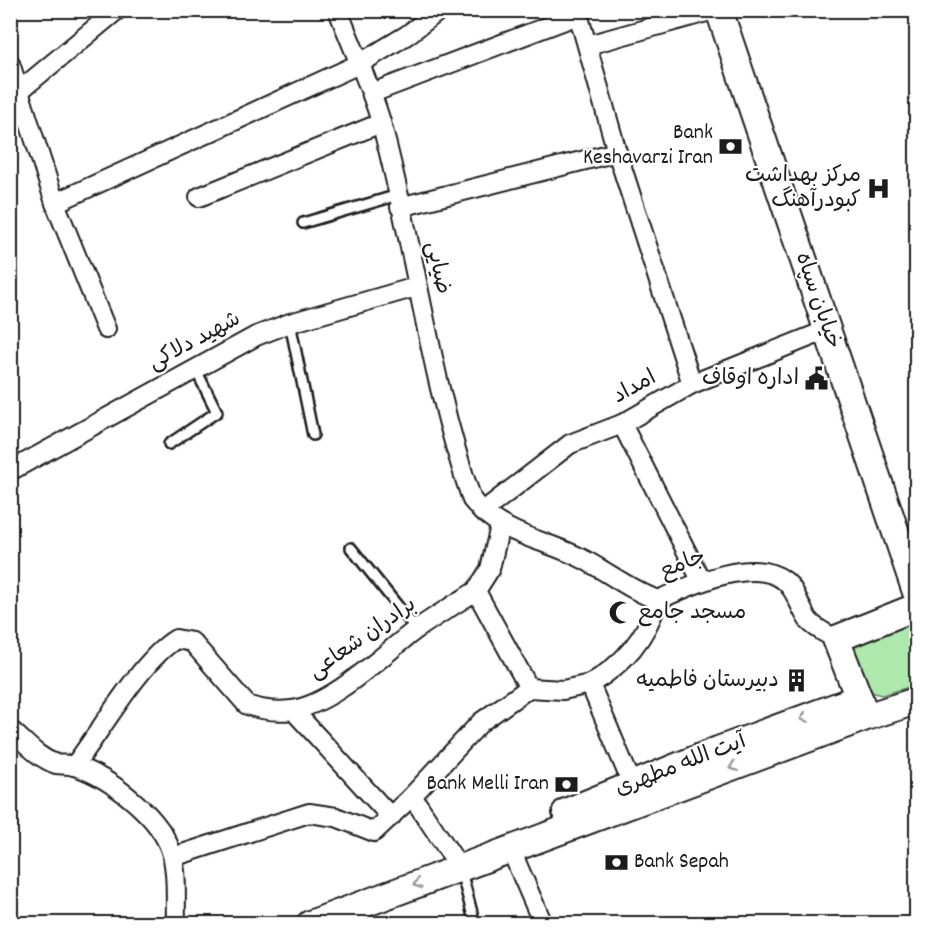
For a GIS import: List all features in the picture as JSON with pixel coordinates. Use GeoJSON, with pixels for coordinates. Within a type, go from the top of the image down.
{"type":"FeatureCollection","features":[{"type":"Feature","properties":{"kind":"main road","name":"خیابان سپاه"},"geometry":{"type":"LineString","coordinates":[[719,10],[916,592]]}},
{"type":"Feature","properties":{"kind":"main road"},"geometry":{"type":"LineString","coordinates":[[916,607],[836,639],[862,707],[916,701]]}},
{"type":"Feature","properties":{"kind":"main road","name":"آیت الله مطهری"},"geometry":{"type":"LineString","coordinates":[[511,850],[547,821],[632,784],[862,707]]}},
{"type":"Feature","properties":{"kind":"main road","name":"آیت الله مطهری"},"geometry":{"type":"LineString","coordinates":[[310,924],[511,850],[862,707]]}},
{"type":"Feature","properties":{"kind":"street"},"geometry":{"type":"LineString","coordinates":[[15,95],[117,10]]}},
{"type":"Feature","properties":{"kind":"street","name":"ضیایی"},"geometry":{"type":"LineString","coordinates":[[338,10],[372,93],[381,123],[416,287],[464,479],[472,500],[482,512],[500,526]]}},
{"type":"Feature","properties":{"kind":"street"},"geometry":{"type":"LineString","coordinates":[[56,203],[359,64],[407,35],[440,10]]}},
{"type":"Feature","properties":{"kind":"street"},"geometry":{"type":"LineString","coordinates":[[588,45],[714,10]]}},
{"type":"Feature","properties":{"kind":"street"},"geometry":{"type":"LineString","coordinates":[[372,93],[578,13],[616,152],[692,384]]}},
{"type":"Feature","properties":{"kind":"street"},"geometry":{"type":"LineString","coordinates":[[10,63],[15,95],[106,329]]}},
{"type":"Feature","properties":{"kind":"street"},"geometry":{"type":"LineString","coordinates":[[199,197],[381,123]]}},
{"type":"Feature","properties":{"kind":"street"},"geometry":{"type":"LineString","coordinates":[[399,201],[616,152]]}},
{"type":"Feature","properties":{"kind":"street","name":"شهید دلاکی"},"geometry":{"type":"LineString","coordinates":[[10,471],[256,336],[290,323],[416,287]]}},
{"type":"Feature","properties":{"kind":"street","name":"امداد"},"geometry":{"type":"LineString","coordinates":[[482,512],[570,444],[622,424],[692,384],[827,330]]}},
{"type":"Feature","properties":{"kind":"street"},"geometry":{"type":"LineString","coordinates":[[622,424],[701,580]]}},
{"type":"Feature","properties":{"kind":"street"},"geometry":{"type":"LineString","coordinates":[[500,526],[498,546],[490,569],[476,591],[529,688]]}},
{"type":"Feature","properties":{"kind":"street","name":"جامع"},"geometry":{"type":"LineString","coordinates":[[500,526],[579,557],[638,592],[658,600],[701,580],[738,572],[759,572],[776,577],[785,582],[809,621],[836,639]]}},
{"type":"Feature","properties":{"kind":"street","name":"برادران شعاعی"},"geometry":{"type":"LineString","coordinates":[[74,766],[133,683],[166,645],[176,639],[192,642],[247,705],[259,710],[293,710],[315,702],[335,690],[417,630],[476,591]]}},
{"type":"Feature","properties":{"kind":"street"},"geometry":{"type":"LineString","coordinates":[[173,857],[309,813],[336,817],[374,832],[391,818],[481,722],[529,688],[563,690],[590,684],[623,660],[645,634],[658,600]]}},
{"type":"Feature","properties":{"kind":"street"},"geometry":{"type":"LineString","coordinates":[[590,684],[632,784]]}},
{"type":"Feature","properties":{"kind":"street"},"geometry":{"type":"LineString","coordinates":[[293,710],[391,818]]}},
{"type":"Feature","properties":{"kind":"street"},"geometry":{"type":"LineString","coordinates":[[11,731],[41,757],[57,764],[74,766],[113,787],[143,810],[160,827],[173,857],[176,924]]}},
{"type":"Feature","properties":{"kind":"street"},"geometry":{"type":"LineString","coordinates":[[412,796],[460,868]]}},
{"type":"Feature","properties":{"kind":"street"},"geometry":{"type":"LineString","coordinates":[[511,850],[543,924]]}},
{"type":"Feature","properties":{"kind":"lane"},"geometry":{"type":"LineString","coordinates":[[303,223],[399,201]]}},
{"type":"Feature","properties":{"kind":"lane"},"geometry":{"type":"LineString","coordinates":[[290,323],[313,435]]}},
{"type":"Feature","properties":{"kind":"lane"},"geometry":{"type":"LineString","coordinates":[[169,444],[217,412],[195,368]]}},
{"type":"Feature","properties":{"kind":"lane"},"geometry":{"type":"LineString","coordinates":[[351,548],[417,630]]}},
{"type":"Feature","properties":{"kind":"lane"},"geometry":{"type":"LineString","coordinates":[[460,868],[475,924]]}},
{"type":"Feature","properties":{"kind":"green space"},"geometry":{"type":"Polygon","coordinates":[[[916,619],[916,685],[882,695],[870,692],[853,651],[855,644],[916,619]]]}},
{"type":"Feature","properties":{"kind":"place","name":"Bank Keshavarzi Iran"},"geometry":{"type":"Point","coordinates":[731,146]}},
{"type":"Feature","properties":{"kind":"place","name":"مرکز بهداشت کبودرآهنگ"},"geometry":{"type":"Point","coordinates":[879,189]}},
{"type":"Feature","properties":{"kind":"place","name":"اداره اوقاف"},"geometry":{"type":"Point","coordinates":[817,379]}},
{"type":"Feature","properties":{"kind":"place","name":"مسجد جامع"},"geometry":{"type":"Point","coordinates":[620,613]}},
{"type":"Feature","properties":{"kind":"place","name":"دبیرستان فاطمیه"},"geometry":{"type":"Point","coordinates":[797,681]}},
{"type":"Feature","properties":{"kind":"place","name":"Bank Melli Iran"},"geometry":{"type":"Point","coordinates":[567,784]}},
{"type":"Feature","properties":{"kind":"place","name":"Bank Sepah"},"geometry":{"type":"Point","coordinates":[616,862]}}]}
